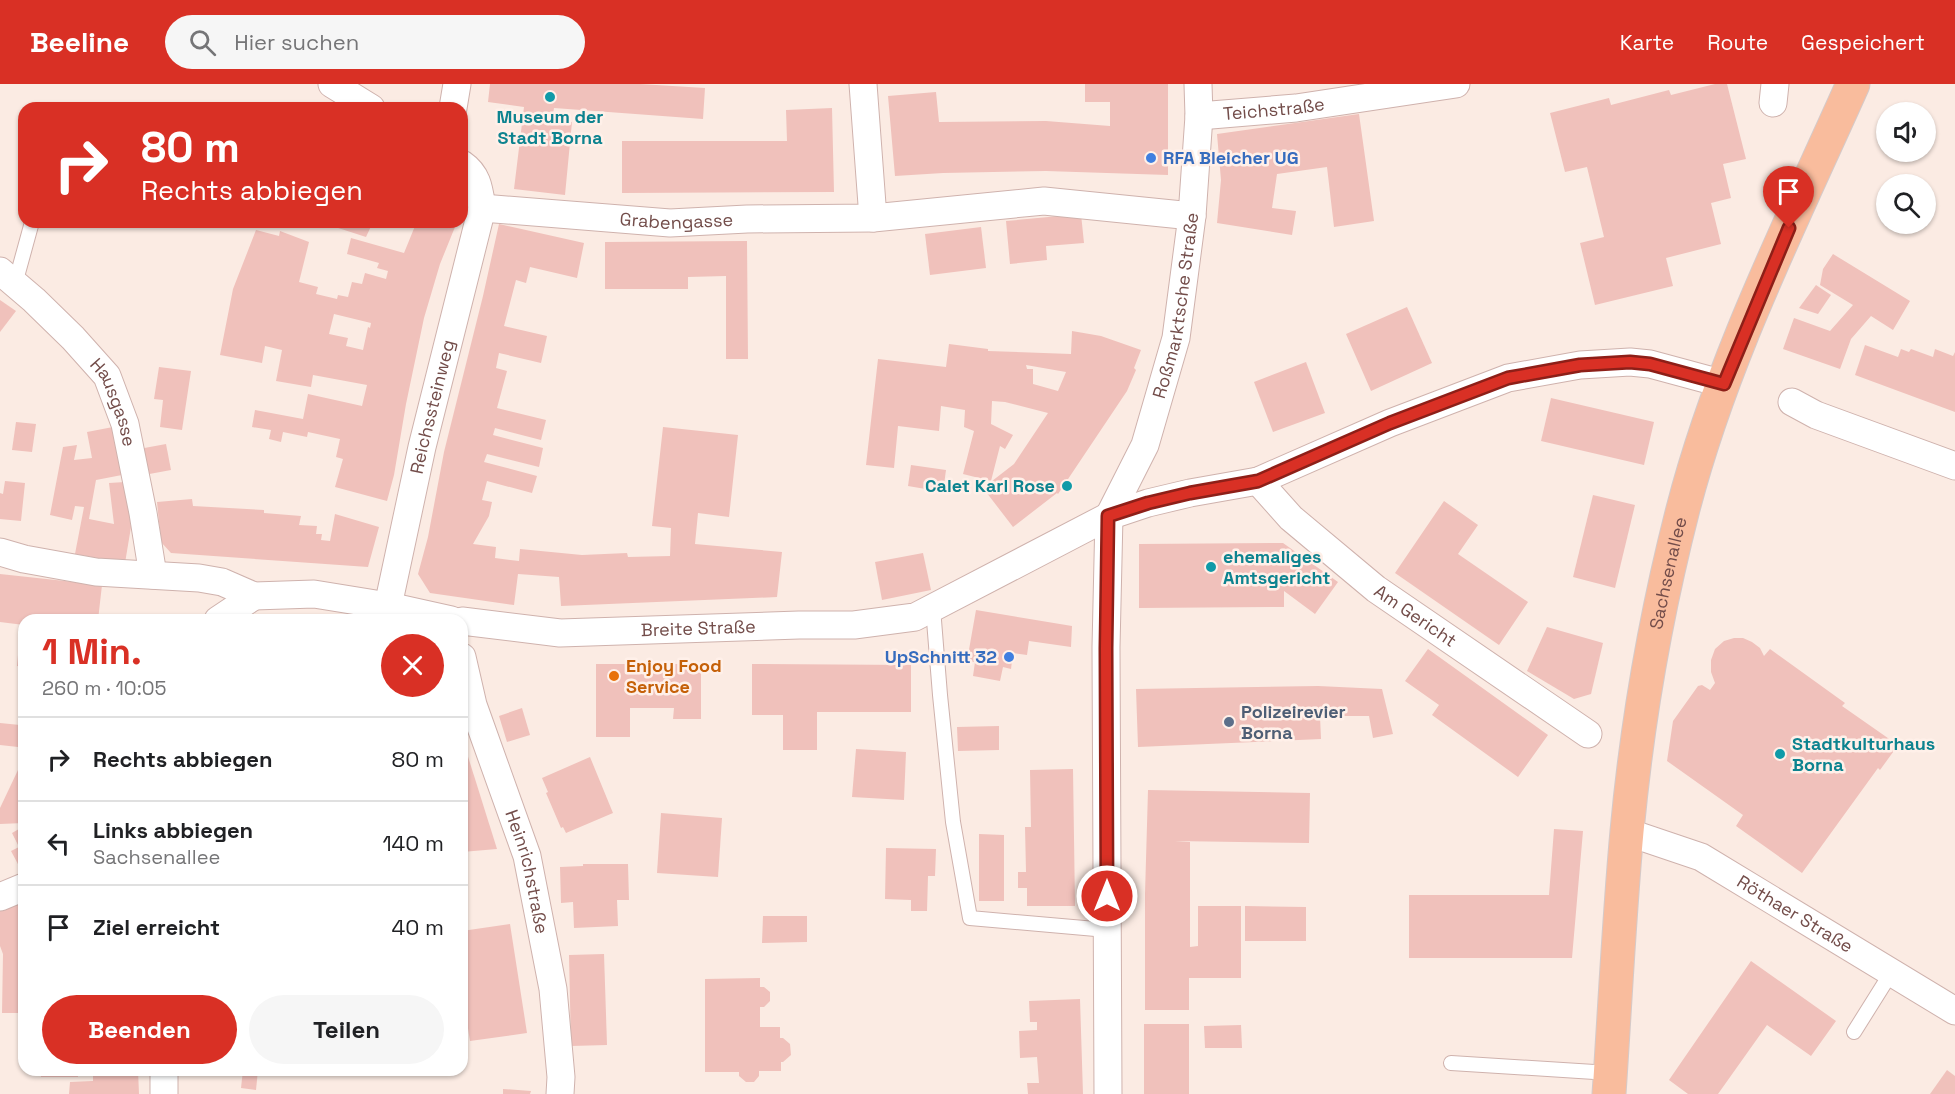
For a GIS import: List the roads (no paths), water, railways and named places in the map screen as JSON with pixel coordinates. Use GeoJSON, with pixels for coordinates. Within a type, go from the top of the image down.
{"type":"FeatureCollection","features":[{"type":"Feature","properties":{"kind":"main road","name":"Sachsenallee"},"geometry":{"type":"LineString","coordinates":[[1609,1083],[1627,832],[1635,764],[1652,643],[1683,509],[1724,384],[1770,269],[1853,84]]}},
{"type":"Feature","properties":{"kind":"street"},"geometry":{"type":"LineString","coordinates":[[332,84],[361,102]]}},
{"type":"Feature","properties":{"kind":"street"},"geometry":{"type":"LineString","coordinates":[[454,102],[457,84]]}},
{"type":"Feature","properties":{"kind":"street"},"geometry":{"type":"LineString","coordinates":[[863,84],[873,218]]}},
{"type":"Feature","properties":{"kind":"street","name":"Roßmarktsche Straße"},"geometry":{"type":"LineString","coordinates":[[1108,516],[1145,445],[1176,338],[1192,216],[1199,116],[1198,84]]}},
{"type":"Feature","properties":{"kind":"street","name":"Teichstraße"},"geometry":{"type":"LineString","coordinates":[[1199,116],[1296,108],[1456,84]]}},
{"type":"Feature","properties":{"kind":"street"},"geometry":{"type":"LineString","coordinates":[[468,168],[479,183],[482,208]]}},
{"type":"Feature","properties":{"kind":"street","name":"Grabengasse"},"geometry":{"type":"LineString","coordinates":[[482,208],[670,223],[747,219],[873,218],[1044,201],[1192,216]]}},
{"type":"Feature","properties":{"kind":"street","name":"Reichssteinweg"},"geometry":{"type":"LineString","coordinates":[[388,606],[422,447],[482,208]]}},
{"type":"Feature","properties":{"kind":"street","name":"Hausgasse"},"geometry":{"type":"LineString","coordinates":[[7,278],[73,338],[107,376],[125,424],[153,575]]}},
{"type":"Feature","properties":{"kind":"street","name":"Breite Straße"},"geometry":{"type":"LineString","coordinates":[[468,622],[560,633],[854,624],[915,617],[1108,516],[1190,493],[1258,481],[1390,423],[1508,378],[1580,365],[1630,362],[1650,364],[1724,384]]}},
{"type":"Feature","properties":{"kind":"street"},"geometry":{"type":"LineString","coordinates":[[1792,402],[1816,415],[1955,466]]}},
{"type":"Feature","properties":{"kind":"street","name":"Am Gericht"},"geometry":{"type":"LineString","coordinates":[[1258,481],[1291,518],[1376,589],[1588,734]]}},
{"type":"Feature","properties":{"kind":"street"},"geometry":{"type":"LineString","coordinates":[[1108,516],[1106,638],[1108,1094]]}},
{"type":"Feature","properties":{"kind":"street"},"geometry":{"type":"LineString","coordinates":[[0,552],[24,559],[96,572],[199,578],[222,582],[254,596],[314,594],[423,614]]}},
{"type":"Feature","properties":{"kind":"street"},"geometry":{"type":"LineString","coordinates":[[227,614],[254,596]]}},
{"type":"Feature","properties":{"kind":"street","name":"Heinrichstraße"},"geometry":{"type":"LineString","coordinates":[[468,683],[473,705],[527,856],[554,989],[561,1077],[560,1094]]}},
{"type":"Feature","properties":{"kind":"street","name":"Röthaer Straße"},"geometry":{"type":"LineString","coordinates":[[1627,832],[1701,857],[1955,1011]]}},
{"type":"Feature","properties":{"kind":"street"},"geometry":{"type":"LineString","coordinates":[[0,897],[18,890]]}},
{"type":"Feature","properties":{"kind":"street"},"geometry":{"type":"LineString","coordinates":[[164,1076],[164,1094]]}},
{"type":"Feature","properties":{"kind":"lane"},"geometry":{"type":"LineString","coordinates":[[7,278],[29,228]]}},
{"type":"Feature","properties":{"kind":"lane"},"geometry":{"type":"LineString","coordinates":[[933,608],[953,822],[970,918],[1107,930]]}},
{"type":"Feature","properties":{"kind":"lane"},"geometry":{"type":"LineString","coordinates":[[1854,1032],[1891,973]]}},
{"type":"Feature","properties":{"kind":"lane"},"geometry":{"type":"LineString","coordinates":[[1451,1063],[1609,1083]]}},
{"type":"Feature","properties":{"kind":"place","name":"Museum der Stadt Borna"},"geometry":{"type":"Point","coordinates":[550,97]}},
{"type":"Feature","properties":{"kind":"place","name":"RFA Bleicher UG"},"geometry":{"type":"Point","coordinates":[1151,158]}},
{"type":"Feature","properties":{"kind":"place","name":"Calet Karl Rose"},"geometry":{"type":"Point","coordinates":[1067,486]}},
{"type":"Feature","properties":{"kind":"place","name":"ehemaliges Amtsgericht"},"geometry":{"type":"Point","coordinates":[1211,567]}},
{"type":"Feature","properties":{"kind":"place","name":"UpSchnitt 32"},"geometry":{"type":"Point","coordinates":[1009,657]}},
{"type":"Feature","properties":{"kind":"place","name":"Enjoy Food Service"},"geometry":{"type":"Point","coordinates":[614,676]}},
{"type":"Feature","properties":{"kind":"place","name":"Polizeirevier Borna"},"geometry":{"type":"Point","coordinates":[1229,722]}},
{"type":"Feature","properties":{"kind":"place","name":"Stadtkulturhaus Borna"},"geometry":{"type":"Point","coordinates":[1780,754]}}]}
